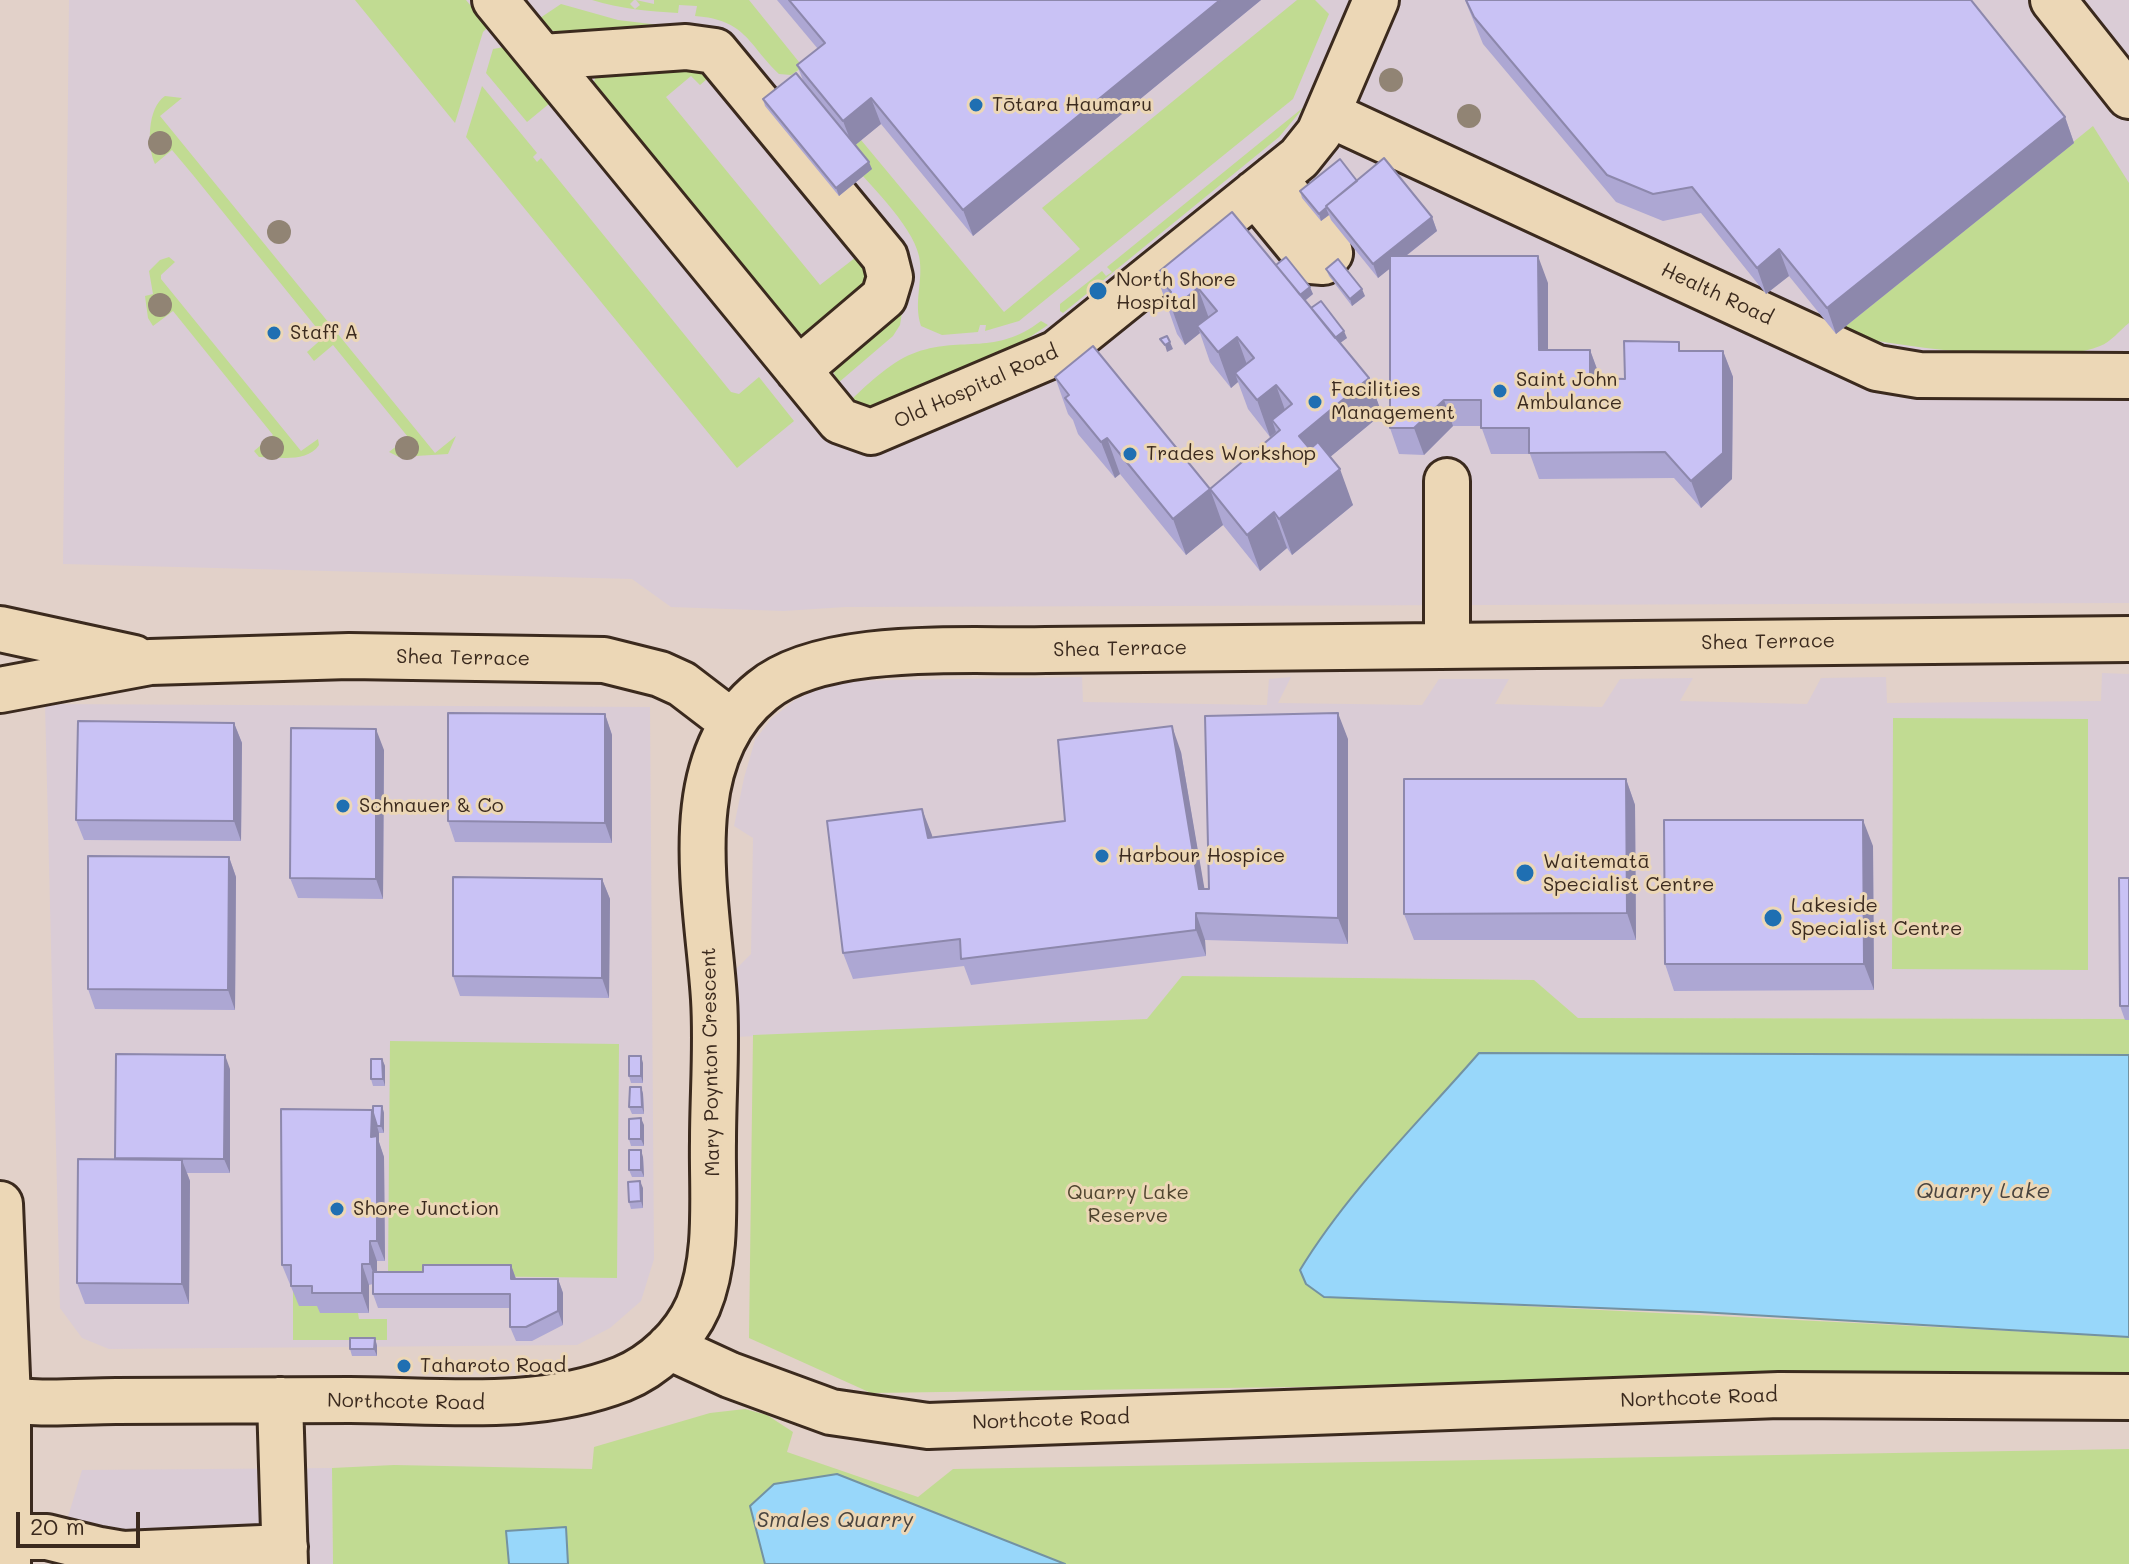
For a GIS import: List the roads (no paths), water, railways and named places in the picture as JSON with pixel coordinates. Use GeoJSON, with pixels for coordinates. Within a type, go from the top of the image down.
{"type":"FeatureCollection","features":[{"type":"Feature","properties":{"kind":"street"},"geometry":{"type":"LineString","coordinates":[[495,0],[798,370],[884,297],[889,284],[885,257],[715,51],[686,47],[543,57]]}},
{"type":"Feature","properties":{"kind":"street","name":"Old Hospital Road"},"geometry":{"type":"LineString","coordinates":[[798,370],[840,421],[871,432],[1057,353],[1310,147],[1328,114],[1376,0]]}},
{"type":"Feature","properties":{"kind":"street"},"geometry":{"type":"LineString","coordinates":[[2053,0],[2129,96]]}},
{"type":"Feature","properties":{"kind":"street","name":"Health Road"},"geometry":{"type":"LineString","coordinates":[[1328,114],[1857,360],[1919,375],[2129,376]]}},
{"type":"Feature","properties":{"kind":"street"},"geometry":{"type":"LineString","coordinates":[[1447,481],[1447,646]]}},
{"type":"Feature","properties":{"kind":"street"},"geometry":{"type":"LineString","coordinates":[[2058,639],[2129,614]]}},
{"type":"Feature","properties":{"kind":"street","name":"Shea Terrace"},"geometry":{"type":"LineString","coordinates":[[0,629],[150,662]]}},
{"type":"Feature","properties":{"kind":"street"},"geometry":{"type":"LineString","coordinates":[[2058,639],[2129,631]]}},
{"type":"Feature","properties":{"kind":"street","name":"Shea Terrace"},"geometry":{"type":"LineString","coordinates":[[0,690],[150,662],[335,656],[604,660],[660,674],[682,684],[733,723],[762,690],[807,667],[835,659],[890,654],[2129,639]]}},
{"type":"Feature","properties":{"kind":"street","name":"Mary Poynton Crescent"},"geometry":{"type":"LineString","coordinates":[[669,1347],[696,1311],[710,1265],[715,1005],[704,868],[704,816],[710,777],[733,723]]}},
{"type":"Feature","properties":{"kind":"street"},"geometry":{"type":"LineString","coordinates":[[0,1204],[8,1550],[47,1537],[100,1557],[123,1554],[285,1556],[280,1400]]}},
{"type":"Feature","properties":{"kind":"street","name":"Northcote Road"},"geometry":{"type":"LineString","coordinates":[[4,1399],[280,1400],[481,1405],[561,1395],[621,1379],[653,1362],[669,1347],[730,1375],[831,1412],[928,1426],[1779,1395],[2129,1397]]}},
{"type":"Feature","properties":{"kind":"water","name":"Quarry Lake"},"geometry":{"type":"Polygon","coordinates":[[[1479,1053],[2129,1055],[2129,1337],[1700,1312],[1324,1297],[1306,1284],[1300,1270],[1362,1185],[1479,1053]]]}},
{"type":"Feature","properties":{"kind":"water","name":"Smales Quarry"},"geometry":{"type":"Polygon","coordinates":[[[837,1474],[1065,1564],[765,1564],[750,1506],[774,1484],[837,1474]]]}},
{"type":"Feature","properties":{"kind":"water"},"geometry":{"type":"Polygon","coordinates":[[[566,1527],[568,1564],[509,1564],[506,1531],[566,1527]]]}},
{"type":"Feature","properties":{"kind":"place","name":"Tōtara Haumaru"},"geometry":{"type":"Point","coordinates":[976,105]}},
{"type":"Feature","properties":{"kind":"place","name":"North Shore Hospital"},"geometry":{"type":"Point","coordinates":[1098,291]}},
{"type":"Feature","properties":{"kind":"place","name":"Staff A"},"geometry":{"type":"Point","coordinates":[274,333]}},
{"type":"Feature","properties":{"kind":"place","name":"Saint John Ambulance"},"geometry":{"type":"Point","coordinates":[1500,391]}},
{"type":"Feature","properties":{"kind":"place","name":"Facilities Management"},"geometry":{"type":"Point","coordinates":[1315,402]}},
{"type":"Feature","properties":{"kind":"place","name":"Trades Workshop"},"geometry":{"type":"Point","coordinates":[1130,454]}},
{"type":"Feature","properties":{"kind":"place","name":"Schnauer & Co"},"geometry":{"type":"Point","coordinates":[343,806]}},
{"type":"Feature","properties":{"kind":"place","name":"Harbour Hospice"},"geometry":{"type":"Point","coordinates":[1102,856]}},
{"type":"Feature","properties":{"kind":"place","name":"Waitematā Specialist Centre"},"geometry":{"type":"Point","coordinates":[1525,873]}},
{"type":"Feature","properties":{"kind":"place","name":"Lakeside Specialist Centre"},"geometry":{"type":"Point","coordinates":[1773,918]}},
{"type":"Feature","properties":{"kind":"place","name":"Shore Junction"},"geometry":{"type":"Point","coordinates":[337,1209]}},
{"type":"Feature","properties":{"kind":"place","name":"Taharoto Road"},"geometry":{"type":"Point","coordinates":[404,1366]}},
{"type":"Feature","properties":{"kind":"park label","name":"Quarry Lake Reserve"},"geometry":{"type":"Point","coordinates":[1128,1204]}}]}
